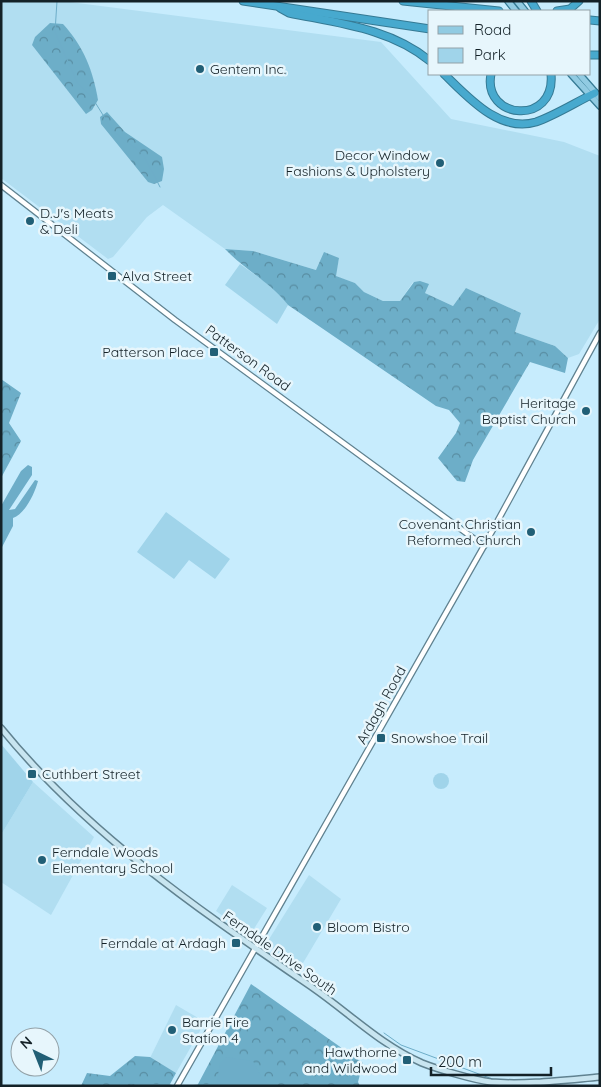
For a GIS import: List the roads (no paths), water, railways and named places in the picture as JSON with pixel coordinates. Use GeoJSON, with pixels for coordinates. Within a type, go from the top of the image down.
{"type":"FeatureCollection","features":[{"type":"Feature","properties":{"kind":"highway"},"geometry":{"type":"LineString","coordinates":[[243,1],[428,29]]}},
{"type":"Feature","properties":{"kind":"highway"},"geometry":{"type":"LineString","coordinates":[[403,1],[488,10]]}},
{"type":"Feature","properties":{"kind":"highway"},"geometry":{"type":"LineString","coordinates":[[564,10],[570,9],[579,1]]}},
{"type":"Feature","properties":{"kind":"highway"},"geometry":{"type":"LineString","coordinates":[[276,6],[288,13],[379,33],[411,48],[428,60]]}},
{"type":"Feature","properties":{"kind":"highway"},"geometry":{"type":"LineString","coordinates":[[445,75],[494,116],[517,124],[538,121],[595,95]]}},
{"type":"Feature","properties":{"kind":"highway"},"geometry":{"type":"LineString","coordinates":[[491,75],[490,85],[496,100],[506,108],[526,111],[535,108],[547,97],[551,88],[551,75]]}},
{"type":"Feature","properties":{"kind":"main road"},"geometry":{"type":"LineString","coordinates":[[572,75],[595,95]]}},
{"type":"Feature","properties":{"kind":"main road"},"geometry":{"type":"LineString","coordinates":[[580,75],[595,95],[600,106]]}},
{"type":"Feature","properties":{"kind":"main road","name":"Ferndale Drive South"},"geometry":{"type":"LineString","coordinates":[[1,728],[44,777],[105,835],[256,950],[314,990],[371,1033],[422,1063],[490,1082],[600,1077]]}},
{"type":"Feature","properties":{"kind":"street","name":"Patterson Road"},"geometry":{"type":"LineString","coordinates":[[1,185],[176,320],[484,546]]}},
{"type":"Feature","properties":{"kind":"street","name":"Ardagh Road"},"geometry":{"type":"LineString","coordinates":[[177,1086],[484,546],[600,333]]}},
{"type":"Feature","properties":{"kind":"waterway"},"geometry":{"type":"LineString","coordinates":[[57,1],[55,32],[77,82],[93,99],[113,131],[143,154],[160,187]]}},
{"type":"Feature","properties":{"kind":"waterway"},"geometry":{"type":"LineString","coordinates":[[384,1033],[401,1045],[495,1080]]}},
{"type":"Feature","properties":{"kind":"waterway"},"geometry":{"type":"LineString","coordinates":[[334,1086],[358,1062]]}},
{"type":"Feature","properties":{"kind":"waterway"},"geometry":{"type":"LineString","coordinates":[[116,1086],[122,1083],[171,1085]]}},
{"type":"Feature","properties":{"kind":"waterway"},"geometry":{"type":"LineString","coordinates":[[185,1086],[217,1084]]}},
{"type":"Feature","properties":{"kind":"place","name":"Gentem Inc."},"geometry":{"type":"Point","coordinates":[200,69]}},
{"type":"Feature","properties":{"kind":"place","name":"Decor Window Fashions & Upholstery"},"geometry":{"type":"Point","coordinates":[440,163]}},
{"type":"Feature","properties":{"kind":"place","name":"D.J's Meats & Deli"},"geometry":{"type":"Point","coordinates":[30,221]}},
{"type":"Feature","properties":{"kind":"place","name":"Alva Street"},"geometry":{"type":"Point","coordinates":[112,276]}},
{"type":"Feature","properties":{"kind":"place","name":"Patterson Place"},"geometry":{"type":"Point","coordinates":[214,352]}},
{"type":"Feature","properties":{"kind":"place","name":"Heritage Baptist Church"},"geometry":{"type":"Point","coordinates":[586,411]}},
{"type":"Feature","properties":{"kind":"place","name":"Covenant Christian Reformed Church"},"geometry":{"type":"Point","coordinates":[531,532]}},
{"type":"Feature","properties":{"kind":"place","name":"Snowshoe Trail"},"geometry":{"type":"Point","coordinates":[381,738]}},
{"type":"Feature","properties":{"kind":"place","name":"Cuthbert Street"},"geometry":{"type":"Point","coordinates":[32,774]}},
{"type":"Feature","properties":{"kind":"place","name":"Ferndale Woods Elementary School"},"geometry":{"type":"Point","coordinates":[42,860]}},
{"type":"Feature","properties":{"kind":"place","name":"Bloom Bistro"},"geometry":{"type":"Point","coordinates":[317,927]}},
{"type":"Feature","properties":{"kind":"place","name":"Ferndale at Ardagh"},"geometry":{"type":"Point","coordinates":[236,943]}},
{"type":"Feature","properties":{"kind":"place","name":"Barrie Fire Station 4"},"geometry":{"type":"Point","coordinates":[172,1030]}},
{"type":"Feature","properties":{"kind":"place","name":"Hawthorne and Wildwood"},"geometry":{"type":"Point","coordinates":[407,1060]}}]}
